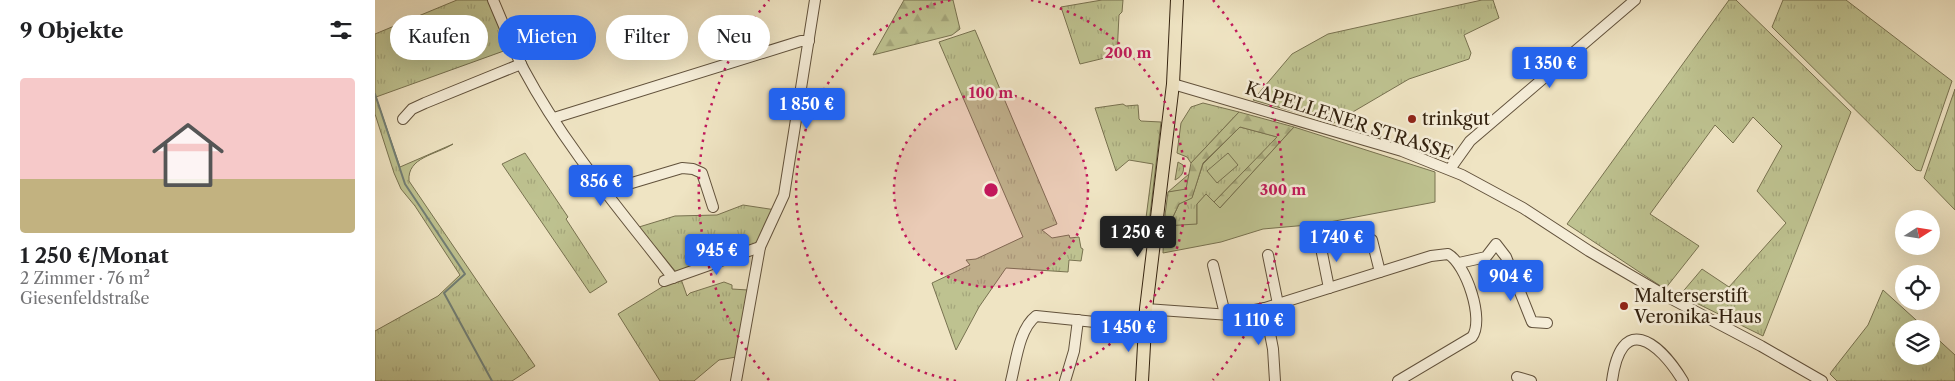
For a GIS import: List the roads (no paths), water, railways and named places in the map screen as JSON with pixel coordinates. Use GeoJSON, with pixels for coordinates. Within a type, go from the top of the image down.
{"type":"FeatureCollection","features":[{"type":"Feature","properties":{"kind":"main road"},"geometry":{"type":"LineString","coordinates":[[1142,381],[1144,327],[1173,84],[1177,0]]}},
{"type":"Feature","properties":{"kind":"street"},"geometry":{"type":"LineString","coordinates":[[493,0],[521,64],[554,118],[669,280],[760,247]]}},
{"type":"Feature","properties":{"kind":"street"},"geometry":{"type":"LineString","coordinates":[[736,381],[760,247],[784,195],[815,0]]}},
{"type":"Feature","properties":{"kind":"street"},"geometry":{"type":"LineString","coordinates":[[1450,169],[1470,141],[1635,0]]}},
{"type":"Feature","properties":{"kind":"street"},"geometry":{"type":"LineString","coordinates":[[554,118],[801,41],[809,41]]}},
{"type":"Feature","properties":{"kind":"street"},"geometry":{"type":"LineString","coordinates":[[403,119],[412,109],[521,64]]}},
{"type":"Feature","properties":{"kind":"street","name":"KAPELLENER STRASSE"},"geometry":{"type":"LineString","coordinates":[[1173,84],[1402,152],[1450,169],[1523,208],[1589,251],[1666,296],[1821,381]]}},
{"type":"Feature","properties":{"kind":"street"},"geometry":{"type":"LineString","coordinates":[[605,191],[682,168],[693,169],[701,173],[713,207]]}},
{"type":"Feature","properties":{"kind":"street"},"geometry":{"type":"LineString","coordinates":[[1372,240],[1380,272]]}},
{"type":"Feature","properties":{"kind":"street"},"geometry":{"type":"LineString","coordinates":[[1320,244],[1329,288]]}},
{"type":"Feature","properties":{"kind":"street"},"geometry":{"type":"LineString","coordinates":[[1459,263],[1486,257],[1496,244],[1506,257],[1532,322],[1547,323]]}},
{"type":"Feature","properties":{"kind":"street"},"geometry":{"type":"LineString","coordinates":[[1146,309],[1225,314],[1265,308],[1440,254],[1448,254],[1459,263],[1474,303],[1476,331],[1471,337],[1398,381]]}},
{"type":"Feature","properties":{"kind":"street"},"geometry":{"type":"LineString","coordinates":[[1268,255],[1278,304]]}},
{"type":"Feature","properties":{"kind":"street"},"geometry":{"type":"LineString","coordinates":[[1213,265],[1225,314]]}},
{"type":"Feature","properties":{"kind":"street"},"geometry":{"type":"LineString","coordinates":[[1265,308],[1273,349],[1275,381]]}},
{"type":"Feature","properties":{"kind":"street"},"geometry":{"type":"LineString","coordinates":[[1011,381],[1023,336],[1031,320],[1036,316],[1144,327]]}},
{"type":"Feature","properties":{"kind":"street"},"geometry":{"type":"LineString","coordinates":[[1065,381],[1074,351],[1078,320]]}},
{"type":"Feature","properties":{"kind":"street"},"geometry":{"type":"LineString","coordinates":[[1611,381],[1623,344],[1635,338],[1642,339],[1668,361],[1683,381]]}},
{"type":"Feature","properties":{"kind":"street"},"geometry":{"type":"LineString","coordinates":[[1517,377],[1531,381]]}},
{"type":"Feature","properties":{"kind":"waterway"},"geometry":{"type":"LineString","coordinates":[[375,94],[405,184],[465,274],[444,293],[492,381]]}},
{"type":"Feature","properties":{"kind":"place","name":"trinkgut"},"geometry":{"type":"Point","coordinates":[1412,119]}},
{"type":"Feature","properties":{"kind":"place","name":"Malterserstift Veronika-Haus"},"geometry":{"type":"Point","coordinates":[1624,306]}}]}
